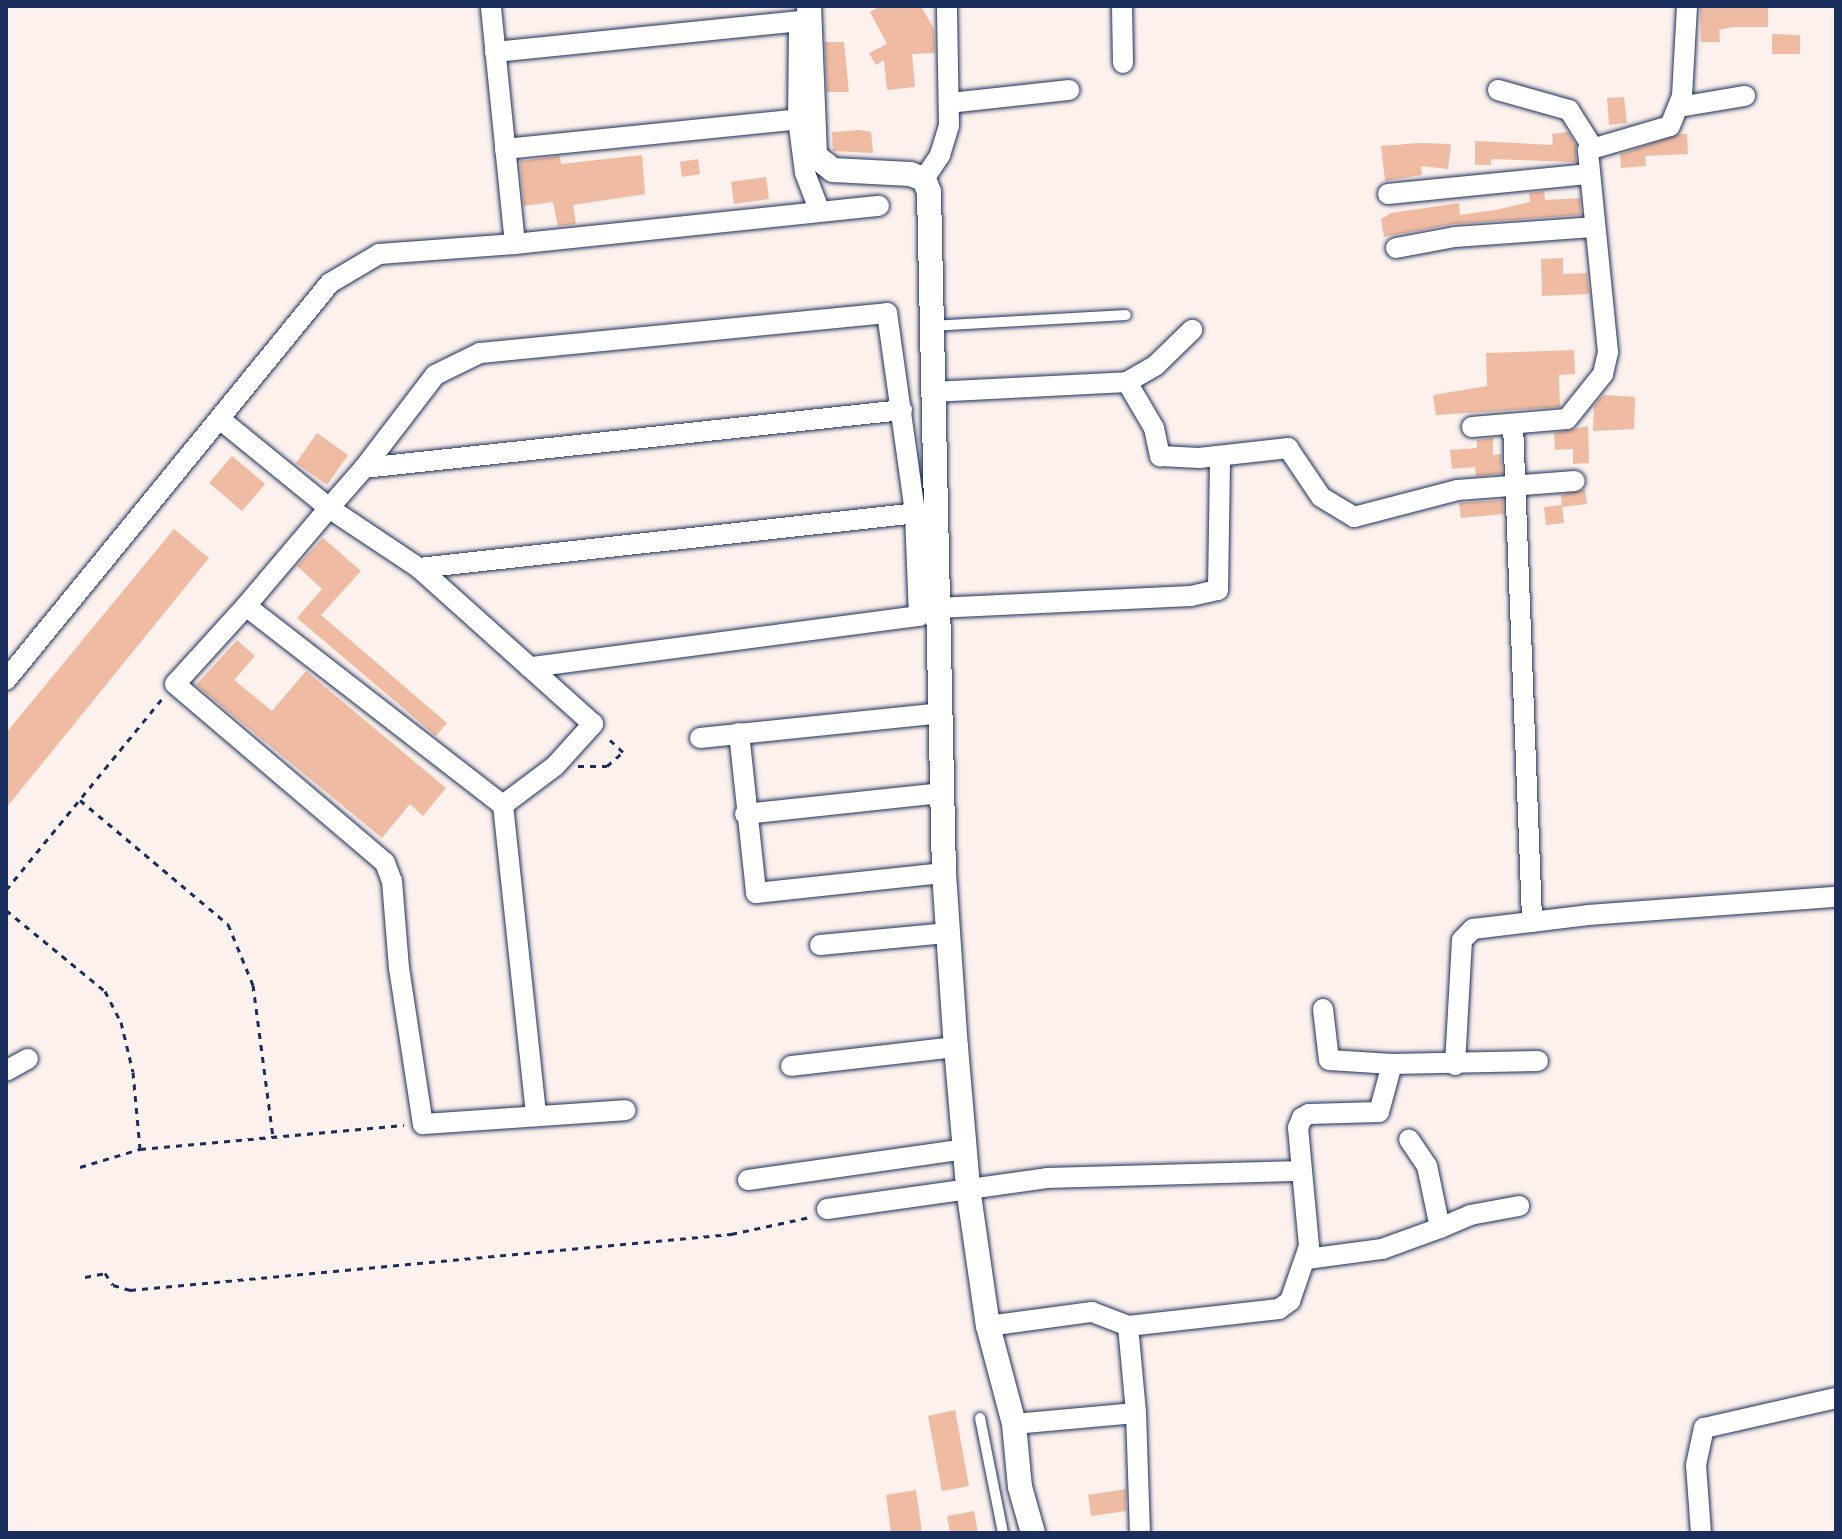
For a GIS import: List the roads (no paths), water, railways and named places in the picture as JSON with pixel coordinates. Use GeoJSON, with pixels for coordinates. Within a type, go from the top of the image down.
{"type":"FeatureCollection","features":[{"type":"Feature","properties":{"kind":"street"},"geometry":{"type":"LineString","coordinates":[[491,6],[515,244]]}},
{"type":"Feature","properties":{"kind":"street"},"geometry":{"type":"LineString","coordinates":[[924,179],[946,142],[949,103],[947,6]]}},
{"type":"Feature","properties":{"kind":"street"},"geometry":{"type":"LineString","coordinates":[[1122,6],[1123,63]]}},
{"type":"Feature","properties":{"kind":"street"},"geometry":{"type":"LineString","coordinates":[[1591,145],[1665,129],[1679,107],[1687,6]]}},
{"type":"Feature","properties":{"kind":"street"},"geometry":{"type":"LineString","coordinates":[[495,52],[803,11]]}},
{"type":"Feature","properties":{"kind":"street"},"geometry":{"type":"LineString","coordinates":[[803,11],[798,119],[805,173],[819,210]]}},
{"type":"Feature","properties":{"kind":"street"},"geometry":{"type":"LineString","coordinates":[[803,11],[815,156],[833,170],[924,179]]}},
{"type":"Feature","properties":{"kind":"street"},"geometry":{"type":"LineString","coordinates":[[949,103],[1069,90]]}},
{"type":"Feature","properties":{"kind":"street"},"geometry":{"type":"LineString","coordinates":[[1472,427],[1575,415],[1608,363],[1587,174],[1591,145],[1569,110],[1498,90]]}},
{"type":"Feature","properties":{"kind":"street"},"geometry":{"type":"LineString","coordinates":[[1679,107],[1745,96]]}},
{"type":"Feature","properties":{"kind":"street"},"geometry":{"type":"LineString","coordinates":[[505,149],[798,119]]}},
{"type":"Feature","properties":{"kind":"street"},"geometry":{"type":"LineString","coordinates":[[1388,194],[1587,174]]}},
{"type":"Feature","properties":{"kind":"street"},"geometry":{"type":"LineString","coordinates":[[924,179],[929,192],[929,326],[944,873],[956,1047],[968,1188],[988,1326],[1014,1424],[1008,1489],[1033,1533]]}},
{"type":"Feature","properties":{"kind":"street"},"geometry":{"type":"LineString","coordinates":[[6,680],[330,283],[351,267],[379,254],[515,244],[879,206]]}},
{"type":"Feature","properties":{"kind":"street"},"geometry":{"type":"LineString","coordinates":[[1396,248],[1455,237],[1593,227]]}},
{"type":"Feature","properties":{"kind":"street"},"geometry":{"type":"LineString","coordinates":[[529,667],[919,616],[915,513],[890,319],[881,311],[480,353],[435,375],[364,468],[175,684],[385,863],[392,881],[399,968],[423,1124],[626,1110]]}},
{"type":"Feature","properties":{"kind":"street"},"geometry":{"type":"LineString","coordinates":[[932,392],[1127,382],[1155,366],[1192,330]]}},
{"type":"Feature","properties":{"kind":"street"},"geometry":{"type":"LineString","coordinates":[[1127,382],[1151,421],[1160,456],[1220,457],[1288,448],[1321,497],[1354,517],[1432,495],[1575,481]]}},
{"type":"Feature","properties":{"kind":"street"},"geometry":{"type":"LineString","coordinates":[[364,468],[902,410]]}},
{"type":"Feature","properties":{"kind":"street"},"geometry":{"type":"LineString","coordinates":[[221,420],[329,508],[419,568],[593,724],[555,766],[503,805]]}},
{"type":"Feature","properties":{"kind":"street"},"geometry":{"type":"LineString","coordinates":[[1513,424],[1532,922]]}},
{"type":"Feature","properties":{"kind":"street"},"geometry":{"type":"LineString","coordinates":[[936,608],[1191,596],[1218,590],[1220,457]]}},
{"type":"Feature","properties":{"kind":"street"},"geometry":{"type":"LineString","coordinates":[[419,568],[915,513]]}},
{"type":"Feature","properties":{"kind":"street"},"geometry":{"type":"LineString","coordinates":[[246,606],[503,805],[536,1116]]}},
{"type":"Feature","properties":{"kind":"street"},"geometry":{"type":"LineString","coordinates":[[700,738],[940,713]]}},
{"type":"Feature","properties":{"kind":"street"},"geometry":{"type":"LineString","coordinates":[[739,733],[745,814],[756,893],[944,873]]}},
{"type":"Feature","properties":{"kind":"street"},"geometry":{"type":"LineString","coordinates":[[745,814],[943,793]]}},
{"type":"Feature","properties":{"kind":"street"},"geometry":{"type":"LineString","coordinates":[[1455,1065],[1462,940],[1473,929],[1836,897]]}},
{"type":"Feature","properties":{"kind":"street"},"geometry":{"type":"LineString","coordinates":[[820,945],[948,933]]}},
{"type":"Feature","properties":{"kind":"street"},"geometry":{"type":"LineString","coordinates":[[1323,1009],[1329,1060],[1455,1065],[1538,1061]]}},
{"type":"Feature","properties":{"kind":"street"},"geometry":{"type":"LineString","coordinates":[[791,1066],[956,1047]]}},
{"type":"Feature","properties":{"kind":"street"},"geometry":{"type":"LineString","coordinates":[[6,1071],[28,1059]]}},
{"type":"Feature","properties":{"kind":"street"},"geometry":{"type":"LineString","coordinates":[[988,1326],[1092,1312],[1128,1326],[1279,1309],[1290,1301],[1307,1259],[1301,1171],[1302,1118],[1309,1114],[1379,1112],[1392,1064]]}},
{"type":"Feature","properties":{"kind":"street"},"geometry":{"type":"LineString","coordinates":[[1409,1139],[1427,1166],[1440,1228]]}},
{"type":"Feature","properties":{"kind":"street"},"geometry":{"type":"LineString","coordinates":[[748,1180],[965,1149]]}},
{"type":"Feature","properties":{"kind":"street"},"geometry":{"type":"LineString","coordinates":[[827,1209],[1047,1178],[1301,1171]]}},
{"type":"Feature","properties":{"kind":"street"},"geometry":{"type":"LineString","coordinates":[[1307,1259],[1382,1249],[1470,1215],[1519,1206]]}},
{"type":"Feature","properties":{"kind":"street"},"geometry":{"type":"LineString","coordinates":[[1128,1326],[1136,1413],[1140,1533]]}},
{"type":"Feature","properties":{"kind":"street"},"geometry":{"type":"LineString","coordinates":[[1701,1533],[1696,1465],[1704,1428],[1836,1398]]}},
{"type":"Feature","properties":{"kind":"street"},"geometry":{"type":"LineString","coordinates":[[1014,1424],[1136,1413]]}},
{"type":"Feature","properties":{"kind":"lane"},"geometry":{"type":"LineString","coordinates":[[929,326],[1126,315]]}},
{"type":"Feature","properties":{"kind":"lane"},"geometry":{"type":"LineString","coordinates":[[980,1418],[1008,1489],[1003,1533]]}}]}
